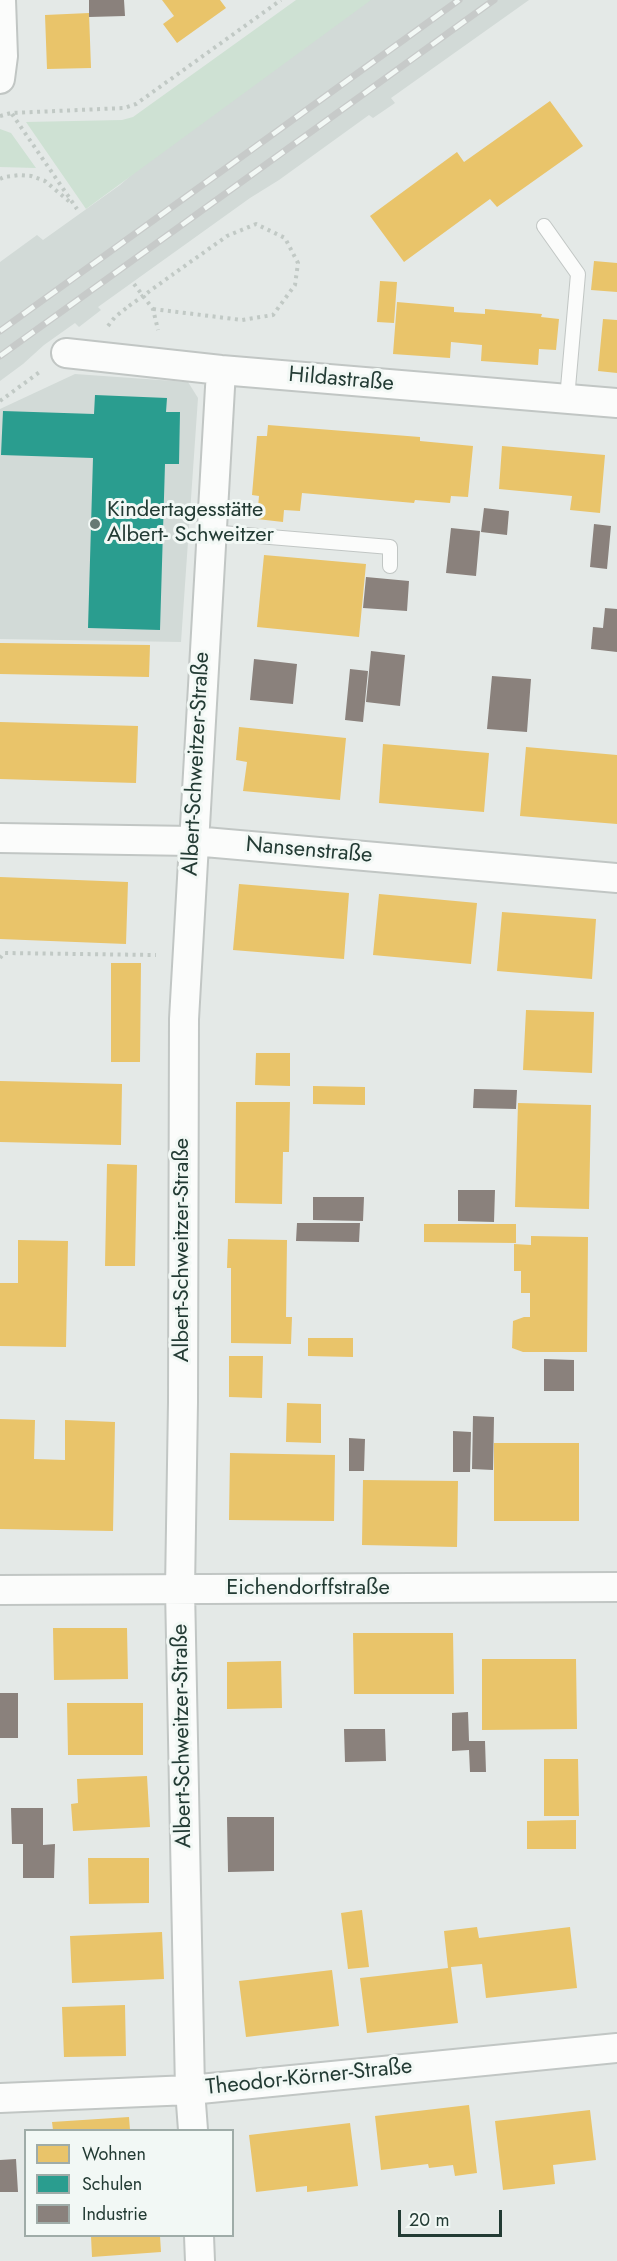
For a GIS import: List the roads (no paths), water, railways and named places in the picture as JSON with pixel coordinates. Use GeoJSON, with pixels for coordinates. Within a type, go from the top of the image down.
{"type":"FeatureCollection","features":[{"type":"Feature","properties":{"kind":"street"},"geometry":{"type":"LineString","coordinates":[[0,79],[3,56],[2,0]]}},
{"type":"Feature","properties":{"kind":"street","name":"Hildastraße"},"geometry":{"type":"LineString","coordinates":[[66,353],[221,370],[617,403]]}},
{"type":"Feature","properties":{"kind":"street","name":"Albert-Schweitzer-Straße"},"geometry":{"type":"LineString","coordinates":[[193,2129],[190,2090],[180,1589],[184,1019],[221,370]]}},
{"type":"Feature","properties":{"kind":"street","name":"Nansenstraße"},"geometry":{"type":"LineString","coordinates":[[0,838],[193,841],[617,878]]}},
{"type":"Feature","properties":{"kind":"street","name":"Eichendorffstraße"},"geometry":{"type":"LineString","coordinates":[[0,1590],[617,1587]]}},
{"type":"Feature","properties":{"kind":"street","name":"Theodor-Körner-Straße"},"geometry":{"type":"LineString","coordinates":[[0,2098],[190,2090],[617,2048]]}},
{"type":"Feature","properties":{"kind":"street"},"geometry":{"type":"LineString","coordinates":[[199,2237],[200,2261]]}},
{"type":"Feature","properties":{"kind":"lane"},"geometry":{"type":"LineString","coordinates":[[544,226],[578,274],[567,399]]}},
{"type":"Feature","properties":{"kind":"lane"},"geometry":{"type":"LineString","coordinates":[[210,532],[390,547],[390,566]]}},
{"type":"Feature","properties":{"kind":"railway"},"geometry":{"type":"LineString","coordinates":[[0,331],[459,0]]}},
{"type":"Feature","properties":{"kind":"railway"},"geometry":{"type":"LineString","coordinates":[[0,356],[494,0]]}},
{"type":"Feature","properties":{"kind":"place","name":"Kindertagesstätte Albert- Schweitzer"},"geometry":{"type":"Point","coordinates":[95,524]}}]}
